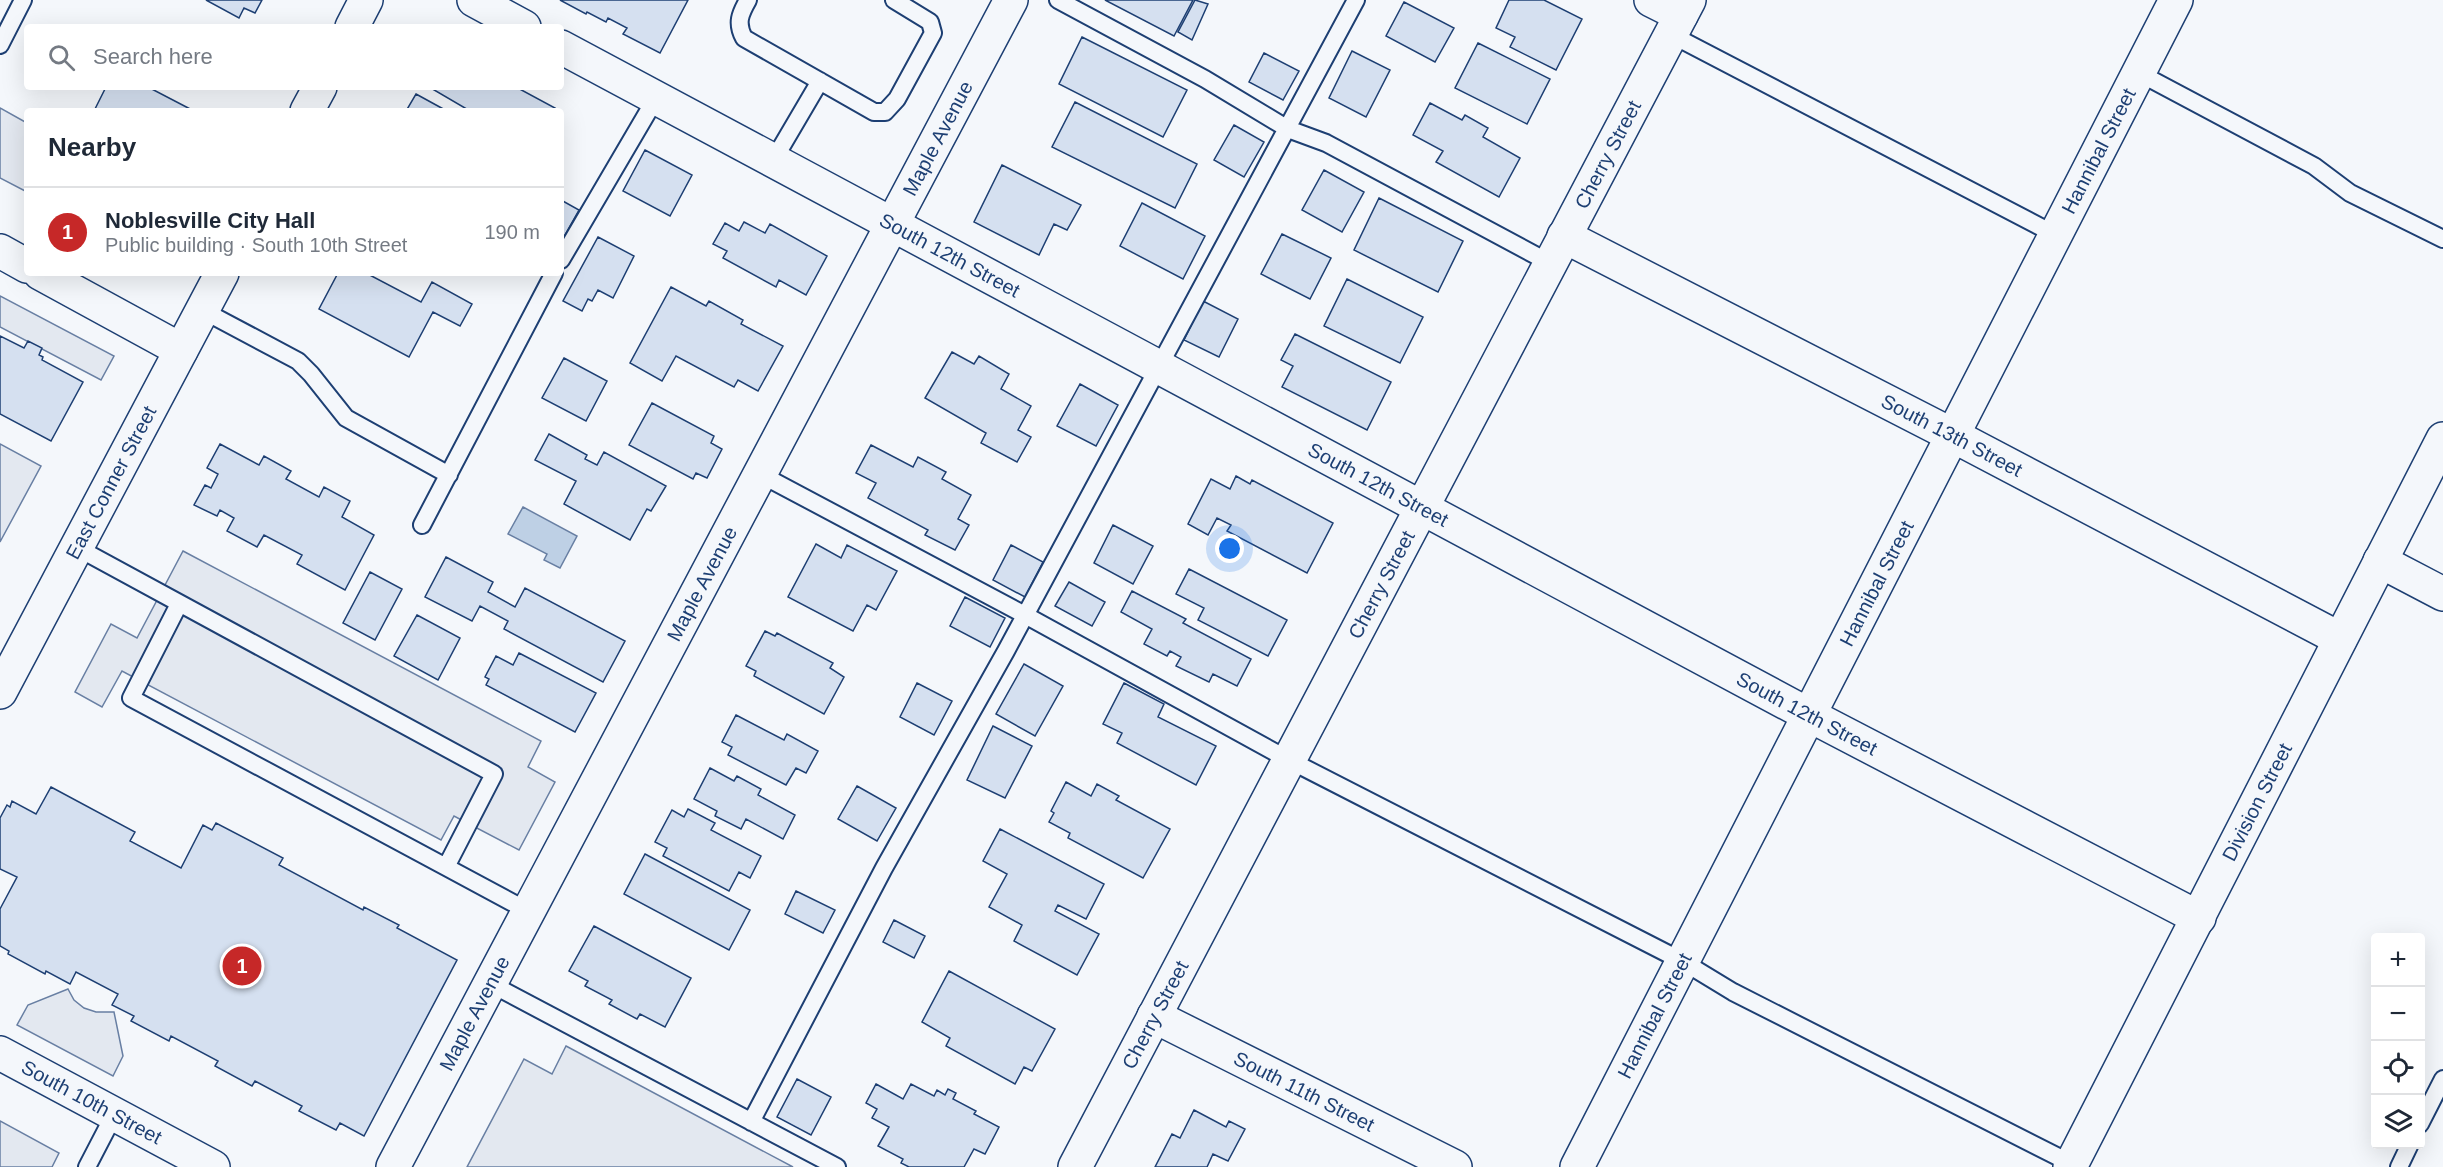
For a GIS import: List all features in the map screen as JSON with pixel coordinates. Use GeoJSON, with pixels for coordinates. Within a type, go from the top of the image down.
{"type":"FeatureCollection","features":[{"type":"Feature","properties":{"kind":"street"},"geometry":{"type":"LineString","coordinates":[[354,24],[366,0]]}},
{"type":"Feature","properties":{"kind":"street"},"geometry":{"type":"LineString","coordinates":[[474,0],[518,24]]}},
{"type":"Feature","properties":{"kind":"street","name":"Maple Avenue"},"geometry":{"type":"LineString","coordinates":[[393,1167],[1011,0]]}},
{"type":"Feature","properties":{"kind":"street"},"geometry":{"type":"LineString","coordinates":[[1651,0],[1680,16]]}},
{"type":"Feature","properties":{"kind":"street","name":"Hannibal Street"},"geometry":{"type":"LineString","coordinates":[[1577,1167],[2176,0]]}},
{"type":"Feature","properties":{"kind":"street","name":"Cherry Street"},"geometry":{"type":"LineString","coordinates":[[1075,1167],[1680,16]]}},
{"type":"Feature","properties":{"kind":"street","name":"South 12th Street"},"geometry":{"type":"LineString","coordinates":[[564,49],[1809,715],[2199,918]]}},
{"type":"Feature","properties":{"kind":"street"},"geometry":{"type":"LineString","coordinates":[[309,108],[318,90]]}},
{"type":"Feature","properties":{"kind":"street","name":"South 13th Street"},"geometry":{"type":"LineString","coordinates":[[1557,249],[1953,435],[2340,639]]}},
{"type":"Feature","properties":{"kind":"street"},"geometry":{"type":"LineString","coordinates":[[0,251],[24,264]]}},
{"type":"Feature","properties":{"kind":"street"},"geometry":{"type":"LineString","coordinates":[[45,276],[181,350]]}},
{"type":"Feature","properties":{"kind":"street","name":"East Conner Street"},"geometry":{"type":"LineString","coordinates":[[0,692],[220,276]]}},
{"type":"Feature","properties":{"kind":"street","name":"Division Street"},"geometry":{"type":"LineString","coordinates":[[2073,1166],[2443,439]]}},
{"type":"Feature","properties":{"kind":"street"},"geometry":{"type":"LineString","coordinates":[[2380,561],[2443,594]]}},
{"type":"Feature","properties":{"kind":"street","name":"South 11th Street"},"geometry":{"type":"LineString","coordinates":[[1154,1016],[1455,1167]]}},
{"type":"Feature","properties":{"kind":"street","name":"South 10th Street"},"geometry":{"type":"LineString","coordinates":[[0,1053],[205,1165]]}},
{"type":"Feature","properties":{"kind":"lane"},"geometry":{"type":"LineString","coordinates":[[0,45],[23,0]]}},
{"type":"Feature","properties":{"kind":"lane"},"geometry":{"type":"LineString","coordinates":[[748,0],[741,13],[738,27],[744,38],[874,112],[885,112],[897,99],[933,33],[930,22],[894,0]]}},
{"type":"Feature","properties":{"kind":"lane"},"geometry":{"type":"LineString","coordinates":[[1058,0],[1205,79],[1288,129],[1326,143],[1557,249]]}},
{"type":"Feature","properties":{"kind":"lane"},"geometry":{"type":"LineString","coordinates":[[751,1122],[884,868],[1025,615],[1356,0]]}},
{"type":"Feature","properties":{"kind":"lane"},"geometry":{"type":"LineString","coordinates":[[1680,16],[2055,235]]}},
{"type":"Feature","properties":{"kind":"lane"},"geometry":{"type":"LineString","coordinates":[[2139,73],[2314,166],[2350,193],[2443,239]]}},
{"type":"Feature","properties":{"kind":"lane"},"geometry":{"type":"LineString","coordinates":[[773,161],[820,81]]}},
{"type":"Feature","properties":{"kind":"lane"},"geometry":{"type":"LineString","coordinates":[[564,255],[656,98]]}},
{"type":"Feature","properties":{"kind":"lane"},"geometry":{"type":"LineString","coordinates":[[422,525],[552,276]]}},
{"type":"Feature","properties":{"kind":"lane"},"geometry":{"type":"LineString","coordinates":[[202,310],[298,361],[346,418],[449,475]]}},
{"type":"Feature","properties":{"kind":"lane"},"geometry":{"type":"LineString","coordinates":[[760,474],[1025,615],[1289,760],[1682,961],[1733,992],[2073,1166]]}},
{"type":"Feature","properties":{"kind":"lane"},"geometry":{"type":"LineString","coordinates":[[76,548],[494,774],[446,867]]}},
{"type":"Feature","properties":{"kind":"lane"},"geometry":{"type":"LineString","coordinates":[[178,604],[131,698],[528,911]]}},
{"type":"Feature","properties":{"kind":"lane"},"geometry":{"type":"LineString","coordinates":[[491,984],[837,1167]]}},
{"type":"Feature","properties":{"kind":"lane"},"geometry":{"type":"LineString","coordinates":[[2425,1116],[2443,1078]]}},
{"type":"Feature","properties":{"kind":"lane"},"geometry":{"type":"LineString","coordinates":[[87,1167],[114,1115]]}},
{"type":"Feature","properties":{"kind":"lane"},"geometry":{"type":"LineString","coordinates":[[2399,1167],[2408,1149]]}},
{"type":"Feature","properties":{"kind":"shaded area"},"geometry":{"type":"Polygon","coordinates":[[[0,108],[24,121],[24,190],[0,178],[0,108]]]}},
{"type":"Feature","properties":{"kind":"shaded area"},"geometry":{"type":"Polygon","coordinates":[[[0,296],[114,356],[101,380],[0,327],[0,296]]]}},
{"type":"Feature","properties":{"kind":"shaded area"},"geometry":{"type":"Polygon","coordinates":[[[0,444],[41,466],[0,542],[0,444]]]}},
{"type":"Feature","properties":{"kind":"shaded area"},"geometry":{"type":"Polygon","coordinates":[[[183,551],[541,741],[528,767],[555,782],[519,850],[454,816],[441,840],[122,671],[102,707],[75,692],[111,624],[137,638],[183,551]]]}},
{"type":"Feature","properties":{"kind":"shaded area"},"geometry":{"type":"Polygon","coordinates":[[[68,989],[74,1000],[84,1008],[96,1012],[114,1012],[123,1056],[113,1076],[17,1025],[28,1005],[68,989]]]}},
{"type":"Feature","properties":{"kind":"shaded area"},"geometry":{"type":"Polygon","coordinates":[[[566,1046],[793,1167],[467,1167],[524,1059],[552,1074],[566,1046]]]}},
{"type":"Feature","properties":{"kind":"shaded area"},"geometry":{"type":"Polygon","coordinates":[[[0,1121],[59,1153],[52,1167],[0,1167],[0,1121]]]}},
{"type":"Feature","properties":{"kind":"water"},"geometry":{"type":"Polygon","coordinates":[[[523,507],[577,536],[560,568],[544,560],[547,554],[508,534],[523,507]]]}},
{"type":"Feature","properties":{"kind":"building"},"geometry":{"type":"Polygon","coordinates":[[[206,0],[262,0],[255,13],[244,8],[239,18],[206,0]]]}},
{"type":"Feature","properties":{"kind":"building"},"geometry":{"type":"Polygon","coordinates":[[[560,0],[688,0],[660,53],[623,34],[627,28],[608,18],[606,22],[587,12],[586,14],[560,0]]]}},
{"type":"Feature","properties":{"kind":"building"},"geometry":{"type":"Polygon","coordinates":[[[1105,0],[1193,0],[1174,36],[1105,0]]]}},
{"type":"Feature","properties":{"kind":"building"},"geometry":{"type":"Polygon","coordinates":[[[1195,0],[1208,4],[1192,40],[1178,32],[1195,0]]]}},
{"type":"Feature","properties":{"kind":"building"},"geometry":{"type":"Polygon","coordinates":[[[1509,0],[1544,0],[1582,19],[1556,70],[1510,47],[1515,37],[1496,28],[1509,0]]]}},
{"type":"Feature","properties":{"kind":"building"},"geometry":{"type":"Polygon","coordinates":[[[1404,2],[1454,28],[1435,62],[1386,36],[1404,2]]]}},
{"type":"Feature","properties":{"kind":"building"},"geometry":{"type":"Polygon","coordinates":[[[1082,37],[1187,90],[1163,137],[1059,84],[1082,37]]]}},
{"type":"Feature","properties":{"kind":"building"},"geometry":{"type":"Polygon","coordinates":[[[1478,43],[1550,79],[1527,124],[1455,88],[1478,43]]]}},
{"type":"Feature","properties":{"kind":"building"},"geometry":{"type":"Polygon","coordinates":[[[1352,51],[1390,70],[1366,117],[1329,98],[1352,51]]]}},
{"type":"Feature","properties":{"kind":"building"},"geometry":{"type":"Polygon","coordinates":[[[1264,53],[1299,71],[1283,100],[1249,82],[1264,53]]]}},
{"type":"Feature","properties":{"kind":"building"},"geometry":{"type":"Polygon","coordinates":[[[104,90],[154,90],[188,108],[96,108],[104,90]]]}},
{"type":"Feature","properties":{"kind":"building"},"geometry":{"type":"Polygon","coordinates":[[[434,90],[522,90],[555,108],[465,108],[434,90]]]}},
{"type":"Feature","properties":{"kind":"building"},"geometry":{"type":"Polygon","coordinates":[[[416,94],[442,108],[408,108],[416,94]]]}},
{"type":"Feature","properties":{"kind":"building"},"geometry":{"type":"Polygon","coordinates":[[[1075,102],[1197,164],[1175,208],[1052,147],[1075,102]]]}},
{"type":"Feature","properties":{"kind":"building"},"geometry":{"type":"Polygon","coordinates":[[[1430,103],[1462,120],[1465,115],[1488,128],[1483,137],[1520,158],[1499,197],[1436,162],[1443,151],[1413,135],[1430,103]]]}},
{"type":"Feature","properties":{"kind":"building"},"geometry":{"type":"Polygon","coordinates":[[[1234,125],[1264,142],[1244,177],[1214,160],[1234,125]]]}},
{"type":"Feature","properties":{"kind":"building"},"geometry":{"type":"Polygon","coordinates":[[[645,150],[692,175],[670,216],[623,191],[645,150]]]}},
{"type":"Feature","properties":{"kind":"building"},"geometry":{"type":"Polygon","coordinates":[[[1002,165],[1081,205],[1067,230],[1054,224],[1039,255],[974,222],[1002,165]]]}},
{"type":"Feature","properties":{"kind":"building"},"geometry":{"type":"Polygon","coordinates":[[[1324,170],[1364,192],[1342,232],[1302,210],[1324,170]]]}},
{"type":"Feature","properties":{"kind":"building"},"geometry":{"type":"Polygon","coordinates":[[[1379,198],[1463,241],[1438,292],[1354,250],[1379,198]]]}},
{"type":"Feature","properties":{"kind":"building"},"geometry":{"type":"Polygon","coordinates":[[[564,202],[579,210],[564,237],[564,202]]]}},
{"type":"Feature","properties":{"kind":"building"},"geometry":{"type":"Polygon","coordinates":[[[1142,203],[1205,236],[1183,279],[1120,246],[1142,203]]]}},
{"type":"Feature","properties":{"kind":"building"},"geometry":{"type":"Polygon","coordinates":[[[744,222],[765,233],[770,224],[827,256],[806,295],[779,280],[776,287],[723,258],[727,251],[713,244],[725,223],[739,231],[744,222]]]}},
{"type":"Feature","properties":{"kind":"building"},"geometry":{"type":"Polygon","coordinates":[[[1282,234],[1331,258],[1310,299],[1261,274],[1282,234]]]}},
{"type":"Feature","properties":{"kind":"building"},"geometry":{"type":"Polygon","coordinates":[[[598,237],[634,256],[613,298],[598,290],[592,301],[588,299],[582,311],[563,301],[598,237]]]}},
{"type":"Feature","properties":{"kind":"building"},"geometry":{"type":"Polygon","coordinates":[[[336,276],[372,276],[421,302],[432,282],[472,304],[460,326],[433,312],[409,357],[319,309],[336,276]]]}},
{"type":"Feature","properties":{"kind":"building"},"geometry":{"type":"Polygon","coordinates":[[[1347,279],[1423,317],[1400,363],[1324,326],[1347,279]]]}},
{"type":"Feature","properties":{"kind":"building"},"geometry":{"type":"Polygon","coordinates":[[[671,287],[706,306],[709,301],[743,320],[741,324],[783,346],[758,391],[738,380],[734,387],[676,356],[662,381],[630,363],[671,287]]]}},
{"type":"Feature","properties":{"kind":"building"},"geometry":{"type":"Polygon","coordinates":[[[1203,301],[1238,319],[1219,357],[1184,340],[1203,301]]]}},
{"type":"Feature","properties":{"kind":"building"},"geometry":{"type":"Polygon","coordinates":[[[1295,334],[1391,382],[1367,430],[1282,387],[1293,366],[1281,360],[1295,334]]]}},
{"type":"Feature","properties":{"kind":"building"},"geometry":{"type":"Polygon","coordinates":[[[0,336],[24,348],[28,341],[42,348],[39,355],[43,357],[42,360],[83,382],[51,441],[0,414],[0,336]]]}},
{"type":"Feature","properties":{"kind":"building"},"geometry":{"type":"Polygon","coordinates":[[[952,352],[974,364],[979,356],[1009,374],[1001,389],[1031,406],[1018,430],[1031,437],[1017,462],[981,443],[986,433],[925,398],[952,352]]]}},
{"type":"Feature","properties":{"kind":"building"},"geometry":{"type":"Polygon","coordinates":[[[564,358],[607,381],[586,421],[542,398],[564,358]]]}},
{"type":"Feature","properties":{"kind":"building"},"geometry":{"type":"Polygon","coordinates":[[[1080,384],[1118,405],[1096,446],[1057,426],[1080,384]]]}},
{"type":"Feature","properties":{"kind":"building"},"geometry":{"type":"Polygon","coordinates":[[[652,403],[714,436],[711,443],[722,449],[707,478],[696,473],[693,479],[629,445],[652,403]]]}},
{"type":"Feature","properties":{"kind":"building"},"geometry":{"type":"Polygon","coordinates":[[[549,434],[587,455],[585,459],[597,465],[604,452],[666,486],[651,511],[647,509],[630,540],[564,504],[576,481],[535,460],[549,434]]]}},
{"type":"Feature","properties":{"kind":"building"},"geometry":{"type":"Polygon","coordinates":[[[220,444],[259,465],[264,456],[291,471],[286,479],[319,497],[324,487],[350,501],[342,517],[374,535],[345,590],[297,564],[302,555],[264,535],[257,547],[227,531],[234,518],[220,510],[217,516],[194,505],[205,485],[211,488],[218,474],[207,468],[220,444]]]}},
{"type":"Feature","properties":{"kind":"building"},"geometry":{"type":"Polygon","coordinates":[[[871,445],[913,467],[918,457],[946,472],[942,479],[971,495],[958,519],[969,525],[955,550],[925,535],[928,530],[868,498],[876,483],[856,473],[871,445]]]}},
{"type":"Feature","properties":{"kind":"building"},"geometry":{"type":"Polygon","coordinates":[[[1236,476],[1250,484],[1252,480],[1333,523],[1307,573],[1227,531],[1231,525],[1217,518],[1208,535],[1188,524],[1211,479],[1230,489],[1236,476]]]}},
{"type":"Feature","properties":{"kind":"building"},"geometry":{"type":"Polygon","coordinates":[[[1113,525],[1153,546],[1133,584],[1094,563],[1113,525]]]}},
{"type":"Feature","properties":{"kind":"building"},"geometry":{"type":"Polygon","coordinates":[[[816,544],[841,558],[847,545],[897,571],[876,610],[867,605],[853,631],[788,597],[816,544]]]}},
{"type":"Feature","properties":{"kind":"building"},"geometry":{"type":"Polygon","coordinates":[[[1011,545],[1043,562],[1025,597],[993,580],[1011,545]]]}},
{"type":"Feature","properties":{"kind":"building"},"geometry":{"type":"Polygon","coordinates":[[[446,557],[493,582],[488,592],[515,607],[525,588],[625,641],[603,682],[504,629],[508,621],[480,606],[472,621],[425,597],[446,557]]]}},
{"type":"Feature","properties":{"kind":"building"},"geometry":{"type":"Polygon","coordinates":[[[1189,569],[1287,620],[1268,656],[1198,620],[1204,608],[1176,594],[1189,569]]]}},
{"type":"Feature","properties":{"kind":"building"},"geometry":{"type":"Polygon","coordinates":[[[370,572],[402,589],[375,640],[343,623],[370,572]]]}},
{"type":"Feature","properties":{"kind":"building"},"geometry":{"type":"Polygon","coordinates":[[[1069,582],[1105,602],[1092,626],[1055,606],[1069,582]]]}},
{"type":"Feature","properties":{"kind":"building"},"geometry":{"type":"Polygon","coordinates":[[[1132,591],[1186,619],[1183,623],[1251,659],[1237,686],[1213,674],[1209,682],[1176,666],[1181,657],[1170,651],[1167,656],[1144,644],[1152,629],[1121,612],[1132,591]]]}},
{"type":"Feature","properties":{"kind":"building"},"geometry":{"type":"Polygon","coordinates":[[[965,597],[1005,618],[990,647],[950,626],[965,597]]]}},
{"type":"Feature","properties":{"kind":"building"},"geometry":{"type":"Polygon","coordinates":[[[417,615],[460,638],[438,680],[394,656],[417,615]]]}},
{"type":"Feature","properties":{"kind":"building"},"geometry":{"type":"Polygon","coordinates":[[[765,631],[775,636],[777,633],[833,663],[830,668],[844,677],[824,714],[754,676],[756,671],[746,666],[765,631]]]}},
{"type":"Feature","properties":{"kind":"building"},"geometry":{"type":"Polygon","coordinates":[[[519,653],[596,693],[575,732],[486,685],[489,679],[485,677],[496,656],[513,665],[519,653]]]}},
{"type":"Feature","properties":{"kind":"building"},"geometry":{"type":"Polygon","coordinates":[[[1024,664],[1063,686],[1035,736],[996,714],[1024,664]]]}},
{"type":"Feature","properties":{"kind":"building"},"geometry":{"type":"Polygon","coordinates":[[[917,683],[952,701],[934,735],[900,717],[917,683]]]}},
{"type":"Feature","properties":{"kind":"building"},"geometry":{"type":"Polygon","coordinates":[[[1124,683],[1164,704],[1158,717],[1216,746],[1196,785],[1117,743],[1122,733],[1103,724],[1124,683]]]}},
{"type":"Feature","properties":{"kind":"building"},"geometry":{"type":"Polygon","coordinates":[[[736,715],[784,740],[787,734],[818,751],[806,773],[796,768],[786,785],[728,755],[732,747],[722,742],[736,715]]]}},
{"type":"Feature","properties":{"kind":"building"},"geometry":{"type":"Polygon","coordinates":[[[993,726],[1032,746],[1005,798],[967,780],[993,726]]]}},
{"type":"Feature","properties":{"kind":"building"},"geometry":{"type":"Polygon","coordinates":[[[710,768],[734,781],[737,776],[761,789],[758,795],[795,815],[783,839],[746,819],[741,829],[715,816],[717,811],[694,799],[710,768]]]}},
{"type":"Feature","properties":{"kind":"building"},"geometry":{"type":"Polygon","coordinates":[[[1066,782],[1091,796],[1097,784],[1119,796],[1116,800],[1170,829],[1143,878],[1068,838],[1070,833],[1049,822],[1054,813],[1051,811],[1066,782]]]}},
{"type":"Feature","properties":{"kind":"building"},"geometry":{"type":"Polygon","coordinates":[[[857,786],[896,808],[877,841],[838,819],[857,786]]]}},
{"type":"Feature","properties":{"kind":"building"},"geometry":{"type":"Polygon","coordinates":[[[51,787],[135,832],[130,841],[181,868],[203,825],[212,830],[216,823],[283,858],[279,865],[363,910],[364,907],[399,925],[397,928],[457,960],[364,1136],[340,1123],[336,1130],[299,1111],[302,1106],[255,1081],[252,1086],[215,1066],[218,1061],[171,1036],[169,1041],[131,1021],[134,1016],[112,1005],[118,994],[76,972],[70,984],[46,971],[45,974],[8,954],[9,951],[0,946],[0,909],[17,877],[0,869],[0,818],[7,805],[10,807],[12,801],[36,814],[51,787]]]}},
{"type":"Feature","properties":{"kind":"building"},"geometry":{"type":"Polygon","coordinates":[[[688,809],[715,823],[711,830],[761,856],[750,878],[739,872],[729,891],[663,856],[667,848],[655,842],[672,810],[684,817],[688,809]]]}},
{"type":"Feature","properties":{"kind":"building"},"geometry":{"type":"Polygon","coordinates":[[[1000,829],[1104,884],[1086,919],[1058,905],[1055,911],[1099,934],[1077,975],[1014,941],[1022,925],[989,907],[1007,874],[983,861],[1000,829]]]}},
{"type":"Feature","properties":{"kind":"building"},"geometry":{"type":"Polygon","coordinates":[[[645,854],[750,910],[729,950],[624,894],[645,854]]]}},
{"type":"Feature","properties":{"kind":"building"},"geometry":{"type":"Polygon","coordinates":[[[796,891],[835,910],[823,933],[785,914],[796,891]]]}},
{"type":"Feature","properties":{"kind":"building"},"geometry":{"type":"Polygon","coordinates":[[[894,920],[925,936],[914,958],[883,942],[894,920]]]}},
{"type":"Feature","properties":{"kind":"building"},"geometry":{"type":"Polygon","coordinates":[[[594,926],[691,978],[665,1027],[640,1014],[637,1019],[609,1004],[612,1000],[585,986],[588,981],[569,971],[594,926]]]}},
{"type":"Feature","properties":{"kind":"building"},"geometry":{"type":"Polygon","coordinates":[[[949,971],[1055,1029],[1032,1071],[1024,1067],[1015,1084],[946,1046],[950,1038],[922,1022],[949,971]]]}},
{"type":"Feature","properties":{"kind":"building"},"geometry":{"type":"Polygon","coordinates":[[[797,1079],[831,1097],[811,1135],[777,1117],[797,1079]]]}},
{"type":"Feature","properties":{"kind":"building"},"geometry":{"type":"Polygon","coordinates":[[[876,1084],[903,1099],[911,1084],[934,1096],[937,1090],[945,1095],[948,1089],[956,1093],[953,1099],[976,1111],[974,1114],[999,1127],[985,1154],[974,1149],[964,1167],[909,1167],[901,1163],[903,1159],[878,1146],[889,1127],[872,1118],[877,1109],[866,1103],[876,1084]]]}},
{"type":"Feature","properties":{"kind":"building"},"geometry":{"type":"Polygon","coordinates":[[[1194,1110],[1226,1127],[1229,1121],[1245,1129],[1228,1161],[1213,1154],[1207,1167],[1155,1167],[1172,1134],[1180,1138],[1194,1110]]]}},
{"type":"Feature","properties":{"kind":"place","name":"Noblesville City Hall"},"geometry":{"type":"Point","coordinates":[242,966]}}]}
